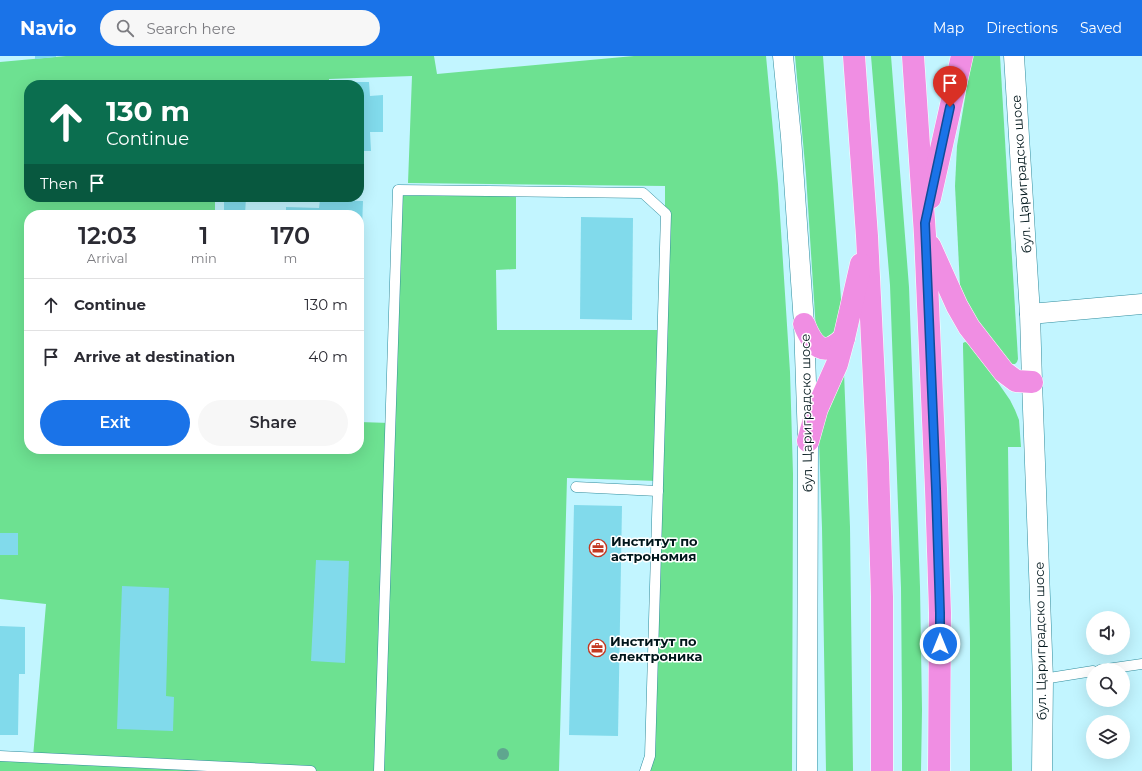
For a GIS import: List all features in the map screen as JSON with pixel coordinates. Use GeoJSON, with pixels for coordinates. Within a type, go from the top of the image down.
{"type":"FeatureCollection","features":[{"type":"Feature","properties":{"kind":"highway"},"geometry":{"type":"LineString","coordinates":[[846,56],[859,117]]}},
{"type":"Feature","properties":{"kind":"highway"},"geometry":{"type":"LineString","coordinates":[[854,56],[867,236],[877,455],[882,597],[882,771]]}},
{"type":"Feature","properties":{"kind":"highway"},"geometry":{"type":"LineString","coordinates":[[913,56],[925,229],[936,481],[940,613],[939,771]]}},
{"type":"Feature","properties":{"kind":"highway"},"geometry":{"type":"LineString","coordinates":[[962,56],[925,229],[957,306],[969,327],[1004,372],[1016,381],[1032,382]]}},
{"type":"Feature","properties":{"kind":"highway"},"geometry":{"type":"LineString","coordinates":[[808,441],[817,410],[837,364],[867,236]]}},
{"type":"Feature","properties":{"kind":"highway"},"geometry":{"type":"LineString","coordinates":[[804,324],[813,342],[823,348],[829,349],[836,346],[844,338]]}},
{"type":"Feature","properties":{"kind":"street","name":"бул. Цариградско шосе"},"geometry":{"type":"LineString","coordinates":[[783,56],[791,137],[804,324],[808,441],[807,771]]}},
{"type":"Feature","properties":{"kind":"street","name":"бул. Цариградско шосе"},"geometry":{"type":"LineString","coordinates":[[1014,56],[1030,314],[1042,679],[1042,771]]}},
{"type":"Feature","properties":{"kind":"street"},"geometry":{"type":"LineString","coordinates":[[1030,314],[1142,304]]}},
{"type":"Feature","properties":{"kind":"lane"},"geometry":{"type":"LineString","coordinates":[[379,771],[398,190],[642,193],[666,214],[650,756],[645,771]]}},
{"type":"Feature","properties":{"kind":"lane"},"geometry":{"type":"LineString","coordinates":[[576,487],[658,491]]}},
{"type":"Feature","properties":{"kind":"lane"},"geometry":{"type":"LineString","coordinates":[[1130,666],[1142,664]]}},
{"type":"Feature","properties":{"kind":"lane"},"geometry":{"type":"LineString","coordinates":[[1042,679],[1086,672]]}},
{"type":"Feature","properties":{"kind":"lane"},"geometry":{"type":"LineString","coordinates":[[0,756],[311,771]]}},
{"type":"Feature","properties":{"kind":"green space"},"geometry":{"type":"Polygon","coordinates":[[[66,56],[434,56],[437,74],[634,56],[766,56],[778,184],[790,372],[793,474],[792,771],[648,771],[658,481],[567,478],[559,771],[0,771],[0,756],[33,757],[46,604],[0,599],[0,62],[66,56]]]}},
{"type":"Feature","properties":{"kind":"green space"},"geometry":{"type":"Polygon","coordinates":[[[795,56],[823,56],[841,299],[839,332],[826,339],[816,331],[806,175],[795,56]]]}},
{"type":"Feature","properties":{"kind":"green space"},"geometry":{"type":"Polygon","coordinates":[[[871,56],[891,56],[909,287],[920,587],[922,710],[921,771],[902,771],[901,588],[890,285],[871,56]]]}},
{"type":"Feature","properties":{"kind":"green space"},"geometry":{"type":"Polygon","coordinates":[[[972,56],[1000,56],[1018,359],[1015,364],[1007,361],[977,320],[966,302],[960,286],[955,186],[957,146],[972,56]]]}},
{"type":"Feature","properties":{"kind":"green space"},"geometry":{"type":"Polygon","coordinates":[[[963,343],[969,343],[974,348],[1010,400],[1019,420],[1021,447],[1008,447],[1012,771],[970,771],[970,639],[963,347],[963,343]]]}},
{"type":"Feature","properties":{"kind":"green space"},"geometry":{"type":"Polygon","coordinates":[[[844,372],[850,527],[853,771],[826,771],[819,441],[821,427],[844,372]]]}},
{"type":"Feature","properties":{"kind":"building"},"geometry":{"type":"Polygon","coordinates":[[[35,56],[56,56],[56,57],[35,59],[35,56]]]}},
{"type":"Feature","properties":{"kind":"building"},"geometry":{"type":"Polygon","coordinates":[[[364,82],[369,82],[370,96],[383,95],[383,132],[370,132],[371,151],[364,151],[364,82]]]}},
{"type":"Feature","properties":{"kind":"building"},"geometry":{"type":"Polygon","coordinates":[[[224,202],[246,202],[245,210],[224,210],[224,202]]]}},
{"type":"Feature","properties":{"kind":"building"},"geometry":{"type":"Polygon","coordinates":[[[320,202],[363,202],[363,210],[286,210],[286,207],[319,208],[320,202]]]}},
{"type":"Feature","properties":{"kind":"building"},"geometry":{"type":"Polygon","coordinates":[[[581,217],[633,218],[632,320],[580,319],[581,217]]]}},
{"type":"Feature","properties":{"kind":"building"},"geometry":{"type":"Polygon","coordinates":[[[574,505],[622,506],[618,736],[569,735],[574,505]]]}},
{"type":"Feature","properties":{"kind":"building"},"geometry":{"type":"Polygon","coordinates":[[[0,533],[18,533],[18,555],[0,555],[0,533]]]}},
{"type":"Feature","properties":{"kind":"building"},"geometry":{"type":"Polygon","coordinates":[[[316,560],[349,561],[345,663],[311,661],[316,560]]]}},
{"type":"Feature","properties":{"kind":"building"},"geometry":{"type":"Polygon","coordinates":[[[122,586],[169,588],[166,696],[174,697],[173,731],[117,729],[122,586]]]}},
{"type":"Feature","properties":{"kind":"building"},"geometry":{"type":"Polygon","coordinates":[[[0,626],[25,627],[25,674],[19,674],[18,735],[0,735],[0,626]]]}},
{"type":"Feature","properties":{"kind":"place","name":"Институт по астрономия"},"geometry":{"type":"Point","coordinates":[598,548]}},
{"type":"Feature","properties":{"kind":"place","name":"Институт по електроника"},"geometry":{"type":"Point","coordinates":[597,648]}},
{"type":"Feature","properties":{"kind":"route"},"geometry":{"type":"LineString","coordinates":[[940,644],[936,489],[925,223],[950,107]]}}]}
